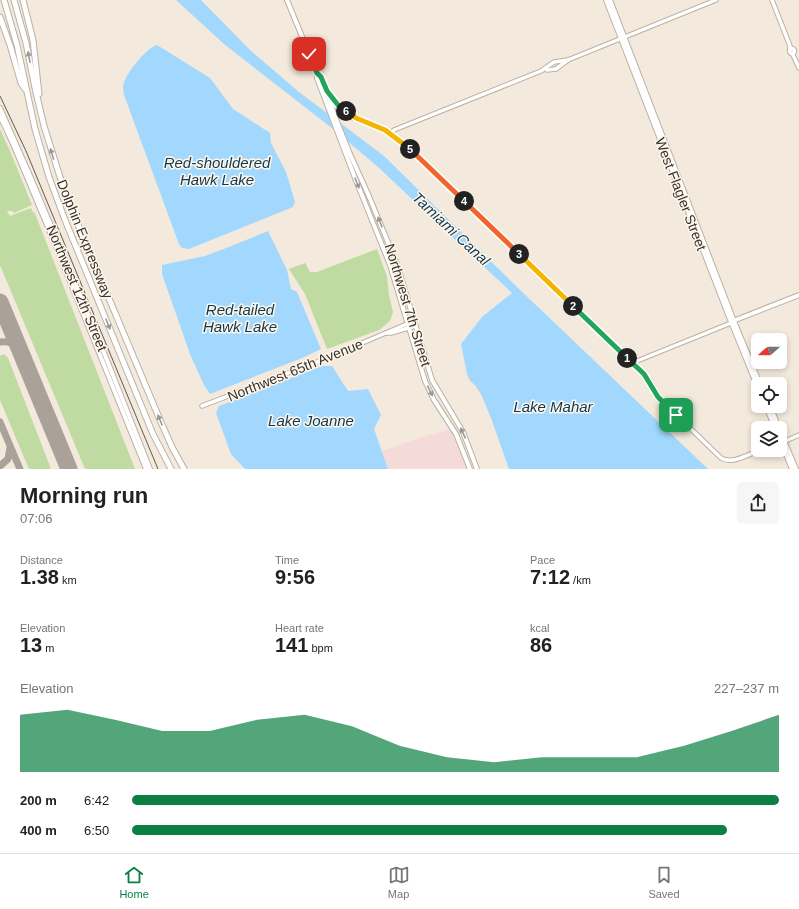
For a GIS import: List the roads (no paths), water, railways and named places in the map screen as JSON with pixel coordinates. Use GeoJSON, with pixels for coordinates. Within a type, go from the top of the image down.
{"type":"FeatureCollection","features":[{"type":"Feature","properties":{"kind":"highway","name":"Dolphin Expressway"},"geometry":{"type":"LineString","coordinates":[[4,0],[17,45],[37,136],[54,191],[150,426],[171,469]]}},
{"type":"Feature","properties":{"kind":"highway","name":"Dolphin Expressway"},"geometry":{"type":"LineString","coordinates":[[14,0],[26,43],[40,109],[54,160],[72,209],[160,420],[184,469]]}},
{"type":"Feature","properties":{"kind":"highway"},"geometry":{"type":"LineString","coordinates":[[23,0],[33,40],[40,109]]}},
{"type":"Feature","properties":{"kind":"highway"},"geometry":{"type":"LineString","coordinates":[[0,17],[21,83],[26,90]]}},
{"type":"Feature","properties":{"kind":"highway"},"geometry":{"type":"LineString","coordinates":[[176,455],[188,469]]}},
{"type":"Feature","properties":{"kind":"main road","name":"Northwest 7th Street"},"geometry":{"type":"LineString","coordinates":[[287,0],[317,73],[321,77],[327,91],[345,142],[397,264],[432,380],[463,432],[476,469]]}},
{"type":"Feature","properties":{"kind":"main road","name":"West Flagler Street"},"geometry":{"type":"LineString","coordinates":[[606,0],[623,38]]}},
{"type":"Feature","properties":{"kind":"main road","name":"West Flagler Street"},"geometry":{"type":"LineString","coordinates":[[610,0],[623,38],[754,377]]}},
{"type":"Feature","properties":{"kind":"main road","name":"Northwest 7th Street"},"geometry":{"type":"LineString","coordinates":[[317,73],[316,78],[390,266],[427,386],[456,434],[470,469]]}},
{"type":"Feature","properties":{"kind":"main road"},"geometry":{"type":"LineString","coordinates":[[319,84],[329,99]]}},
{"type":"Feature","properties":{"kind":"main road","name":"Northwest 12th Street"},"geometry":{"type":"LineString","coordinates":[[0,108],[101,345],[150,469]]}},
{"type":"Feature","properties":{"kind":"main road","name":"Northwest 12th Street"},"geometry":{"type":"LineString","coordinates":[[0,116],[49,230],[146,469]]}},
{"type":"Feature","properties":{"kind":"main road"},"geometry":{"type":"LineString","coordinates":[[732,322],[799,294]]}},
{"type":"Feature","properties":{"kind":"main road","name":"West Flagler Street"},"geometry":{"type":"LineString","coordinates":[[732,322],[757,377]]}},
{"type":"Feature","properties":{"kind":"main road"},"geometry":{"type":"LineString","coordinates":[[787,453],[796,469]]}},
{"type":"Feature","properties":{"kind":"main road"},"geometry":{"type":"LineString","coordinates":[[787,457],[792,469]]}},
{"type":"Feature","properties":{"kind":"street"},"geometry":{"type":"LineString","coordinates":[[391,133],[394,130],[541,71],[552,67],[556,69],[557,65],[568,60],[716,0]]}},
{"type":"Feature","properties":{"kind":"street"},"geometry":{"type":"LineString","coordinates":[[772,0],[799,68]]}},
{"type":"Feature","properties":{"kind":"street"},"geometry":{"type":"LineString","coordinates":[[327,91],[338,105],[356,118]]}},
{"type":"Feature","properties":{"kind":"street"},"geometry":{"type":"LineString","coordinates":[[329,99],[341,111],[353,118],[375,125],[391,133],[422,160],[647,377],[661,400],[721,458],[728,461],[751,453]]}},
{"type":"Feature","properties":{"kind":"street"},"geometry":{"type":"LineString","coordinates":[[632,363],[732,322]]}},
{"type":"Feature","properties":{"kind":"street","name":"Northwest 65th Avenue"},"geometry":{"type":"LineString","coordinates":[[202,406],[386,333],[392,333],[414,324]]}},
{"type":"Feature","properties":{"kind":"street"},"geometry":{"type":"LineString","coordinates":[[787,440],[799,435]]}},
{"type":"Feature","properties":{"kind":"water","name":"Lake Mahar"},"geometry":{"type":"Polygon","coordinates":[[[176,0],[201,0],[251,51],[299,92],[384,156],[518,288],[708,469],[509,469],[481,394],[475,385],[470,381],[467,374],[461,344],[482,317],[512,293],[378,167],[333,129],[224,44],[176,0]]]}},
{"type":"Feature","properties":{"kind":"water","name":"Red-shouldered Hawk Lake"},"geometry":{"type":"Polygon","coordinates":[[[157,45],[210,78],[233,109],[270,133],[271,143],[286,172],[295,202],[293,207],[189,249],[182,248],[179,244],[123,89],[127,77],[136,63],[147,51],[157,45]]]}},
{"type":"Feature","properties":{"kind":"water","name":"Red-tailed Hawk Lake"},"geometry":{"type":"Polygon","coordinates":[[[268,231],[287,270],[291,289],[297,292],[321,349],[302,358],[210,394],[204,385],[190,354],[162,274],[162,265],[205,256],[268,231]]]}},
{"type":"Feature","properties":{"kind":"water","name":"Lake Joanne"},"geometry":{"type":"Polygon","coordinates":[[[322,366],[332,366],[348,391],[368,389],[381,415],[374,429],[388,469],[245,469],[231,454],[216,413],[219,406],[322,366]]]}},
{"type":"Feature","properties":{"kind":"railway"},"geometry":{"type":"LineString","coordinates":[[0,96],[26,151],[158,469]]}},
{"type":"Feature","properties":{"kind":"water label","name":"Tamiami Canal"},"geometry":{"type":"Point","coordinates":[451,229]}}]}
